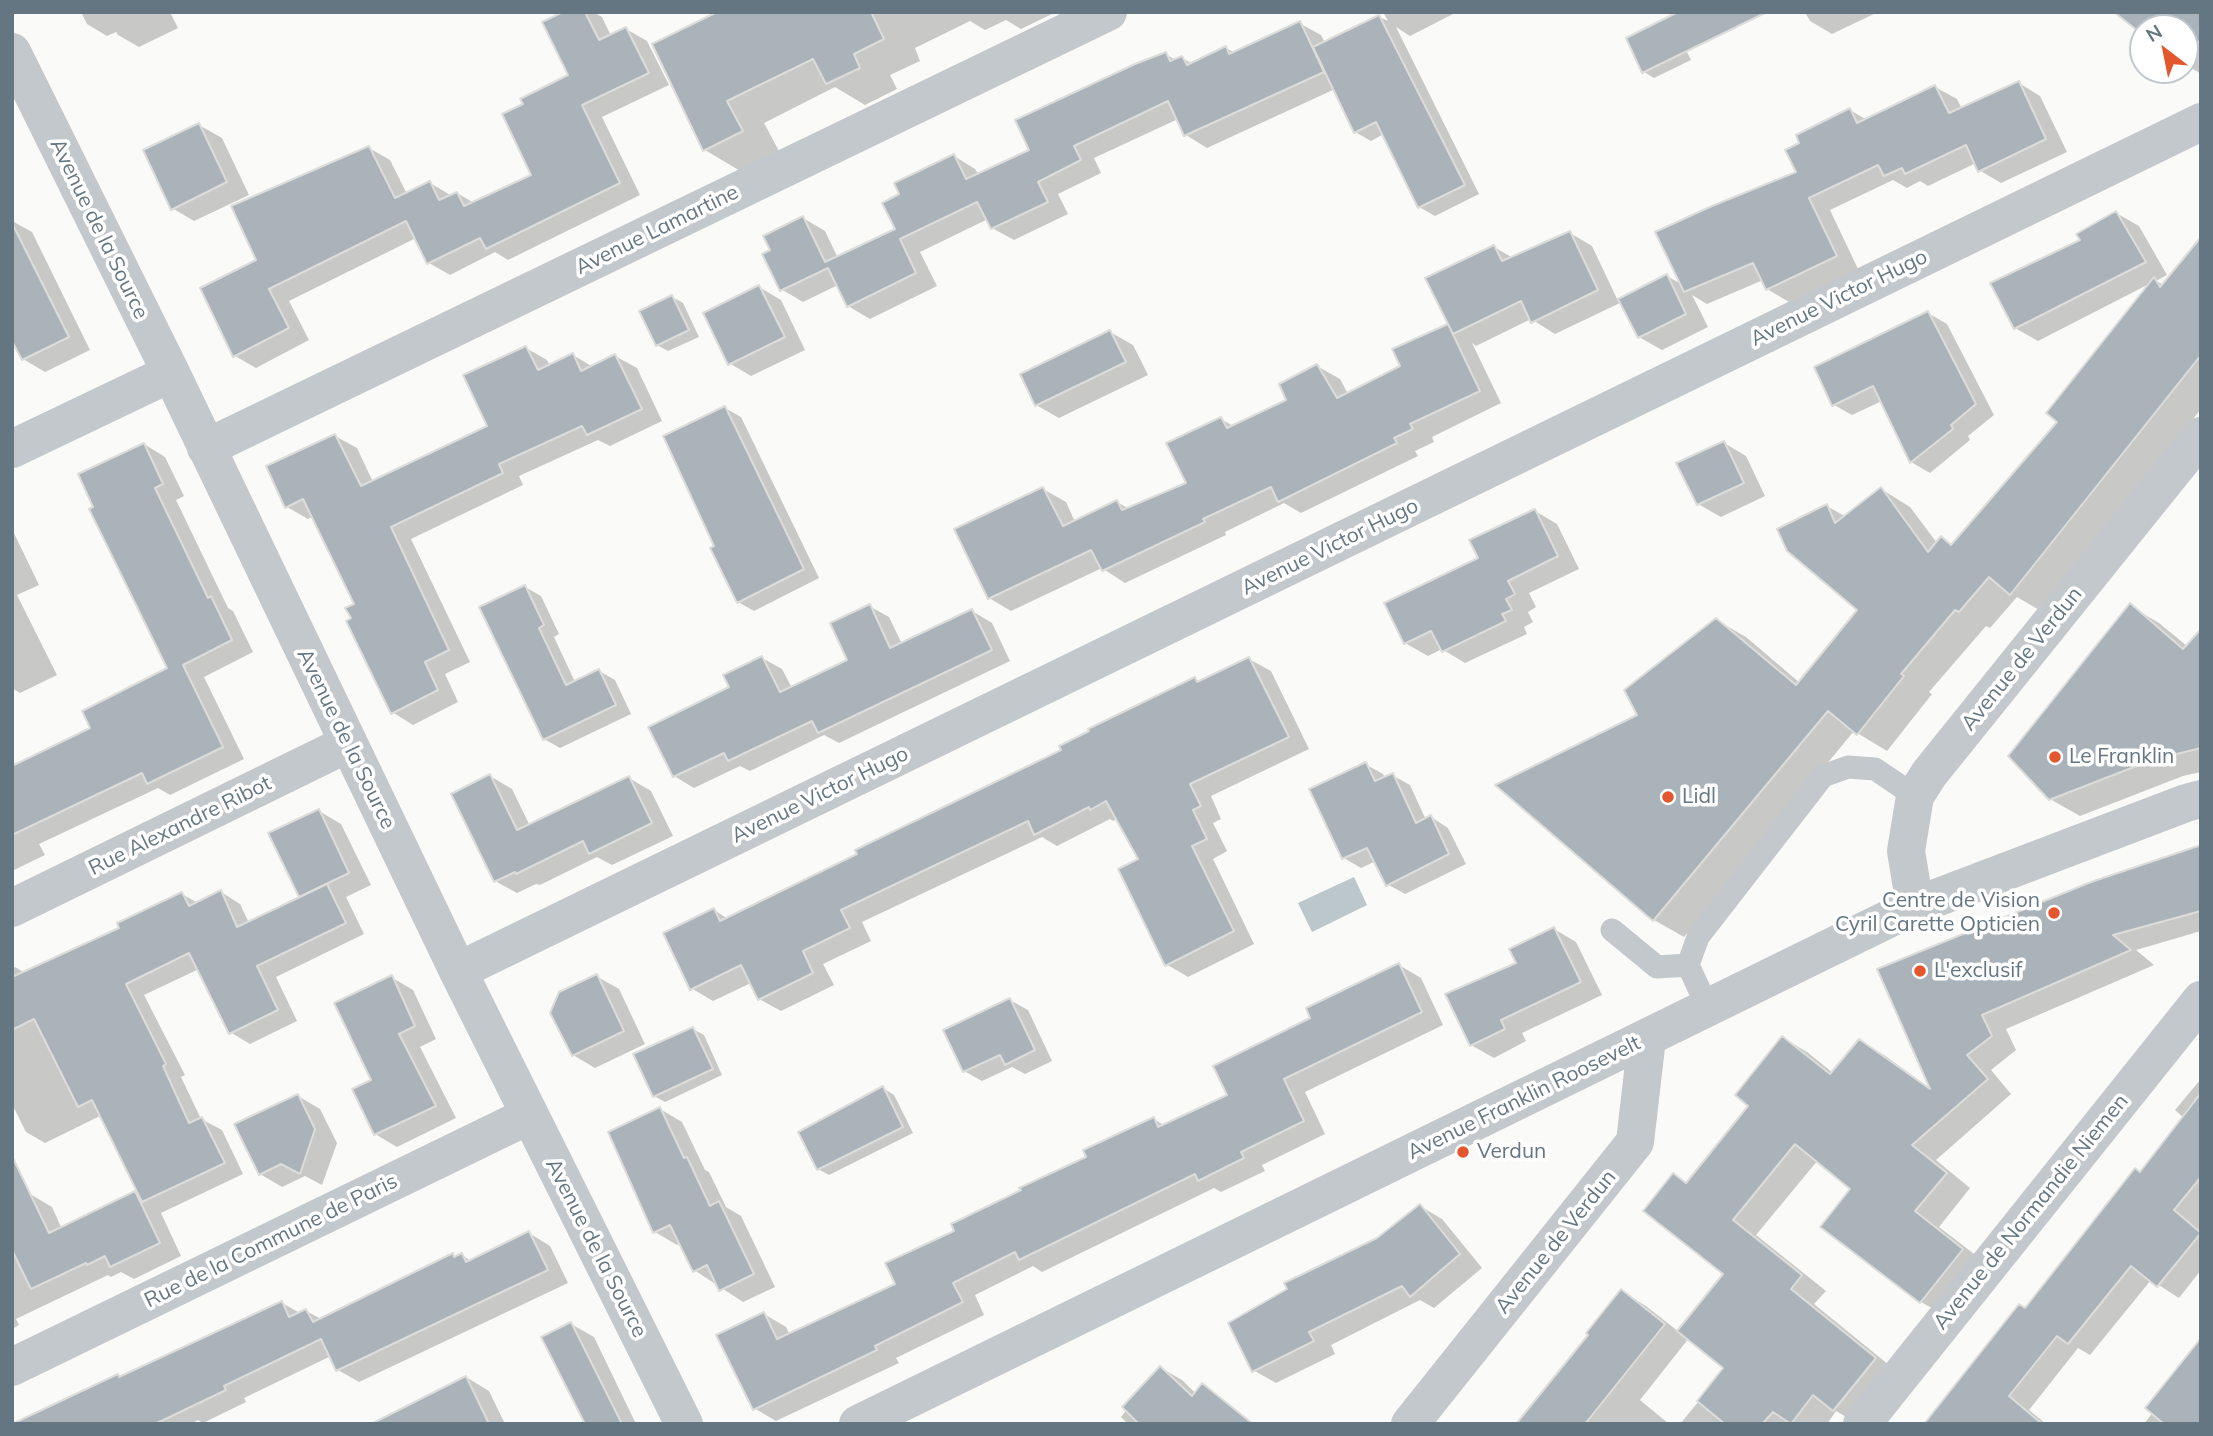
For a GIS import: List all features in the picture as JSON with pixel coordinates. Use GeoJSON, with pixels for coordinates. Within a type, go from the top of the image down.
{"type":"FeatureCollection","features":[{"type":"Feature","properties":{"kind":"street","name":"Avenue Lamartine"},"geometry":{"type":"LineString","coordinates":[[206,448],[1102,13]]}},
{"type":"Feature","properties":{"kind":"street","name":"Avenue de la Source"},"geometry":{"type":"LineString","coordinates":[[12,52],[171,373],[458,971],[684,1424]]}},
{"type":"Feature","properties":{"kind":"street","name":"Avenue Victor Hugo"},"geometry":{"type":"LineString","coordinates":[[458,971],[2201,122]]}},
{"type":"Feature","properties":{"kind":"street"},"geometry":{"type":"LineString","coordinates":[[12,449],[171,373]]}},
{"type":"Feature","properties":{"kind":"street","name":"Avenue de Verdun"},"geometry":{"type":"LineString","coordinates":[[1915,906],[1906,851],[1915,796],[1929,774],[2201,436]]}},
{"type":"Feature","properties":{"kind":"street","name":"Rue Alexandre Ribot"},"geometry":{"type":"LineString","coordinates":[[12,908],[347,744]]}},
{"type":"Feature","properties":{"kind":"street","name":"Avenue Franklin Roosevelt"},"geometry":{"type":"LineString","coordinates":[[858,1424],[1915,906],[2201,799]]}},
{"type":"Feature","properties":{"kind":"street","name":"Avenue de Normandie Niemen"},"geometry":{"type":"LineString","coordinates":[[1862,1424],[2201,1000]]}},
{"type":"Feature","properties":{"kind":"street","name":"Avenue de Verdun"},"geometry":{"type":"LineString","coordinates":[[1410,1424],[1635,1142],[1647,1038]]}},
{"type":"Feature","properties":{"kind":"street","name":"Rue de la Commune de Paris"},"geometry":{"type":"LineString","coordinates":[[12,1367],[530,1115]]}},
{"type":"Feature","properties":{"kind":"lane"},"geometry":{"type":"LineString","coordinates":[[1708,1008],[1688,965],[1698,937],[1823,776],[1848,767],[1875,769],[1915,796]]}},
{"type":"Feature","properties":{"kind":"lane"},"geometry":{"type":"LineString","coordinates":[[1612,930],[1657,967],[1688,965]]}},
{"type":"Feature","properties":{"kind":"shaded area"},"geometry":{"type":"Polygon","coordinates":[[[1354,877],[1367,905],[1312,932],[1298,903],[1354,877]]]}},
{"type":"Feature","properties":{"kind":"building"},"geometry":{"type":"Polygon","coordinates":[[[563,12],[585,12],[599,40],[626,27],[649,73],[582,105],[620,183],[486,249],[480,238],[427,264],[406,221],[269,289],[289,328],[233,357],[200,288],[256,260],[231,206],[369,146],[395,198],[430,181],[439,200],[457,192],[464,206],[531,175],[502,114],[523,104],[520,99],[568,75],[542,22],[563,12]]]}},
{"type":"Feature","properties":{"kind":"building"},"geometry":{"type":"Polygon","coordinates":[[[717,12],[871,12],[884,39],[854,54],[860,68],[826,84],[813,59],[727,101],[743,131],[703,151],[652,44],[717,12]]]}},
{"type":"Feature","properties":{"kind":"building"},"geometry":{"type":"Polygon","coordinates":[[[1678,12],[1767,12],[1642,73],[1626,38],[1678,12]]]}},
{"type":"Feature","properties":{"kind":"building"},"geometry":{"type":"Polygon","coordinates":[[[2114,12],[2201,12],[2201,39],[2199,42],[2199,14],[2129,14],[2129,24],[2114,12]]]}},
{"type":"Feature","properties":{"kind":"building"},"geometry":{"type":"Polygon","coordinates":[[[1379,15],[1465,185],[1418,208],[1376,122],[1354,133],[1313,47],[1379,15]]]}},
{"type":"Feature","properties":{"kind":"building"},"geometry":{"type":"Polygon","coordinates":[[[1300,21],[1324,72],[1184,136],[1168,101],[1074,146],[1081,160],[1038,182],[1048,202],[991,229],[977,202],[900,239],[916,273],[847,307],[828,268],[780,291],[762,254],[770,250],[763,236],[803,216],[825,262],[895,229],[882,203],[899,194],[894,183],[954,154],[966,179],[1029,150],[1015,120],[1166,52],[1170,61],[1182,56],[1187,65],[1226,46],[1229,54],[1300,21]]]}},
{"type":"Feature","properties":{"kind":"building"},"geometry":{"type":"Polygon","coordinates":[[[2019,81],[2046,139],[1978,172],[1966,145],[1905,174],[1902,168],[1884,176],[1878,165],[1809,198],[1837,256],[1766,290],[1753,263],[1684,292],[1655,232],[1796,172],[1785,150],[1799,143],[1796,135],[1850,108],[1857,123],[1935,85],[1949,113],[2019,81]]]}},
{"type":"Feature","properties":{"kind":"building"},"geometry":{"type":"Polygon","coordinates":[[[199,123],[227,182],[171,210],[143,150],[199,123]]]}},
{"type":"Feature","properties":{"kind":"building"},"geometry":{"type":"Polygon","coordinates":[[[2116,211],[2146,262],[2014,329],[1990,283],[2080,240],[2076,234],[2116,211]]]}},
{"type":"Feature","properties":{"kind":"building"},"geometry":{"type":"Polygon","coordinates":[[[12,223],[69,337],[22,360],[12,341],[12,223]]]}},
{"type":"Feature","properties":{"kind":"building"},"geometry":{"type":"Polygon","coordinates":[[[1570,231],[1598,290],[1531,323],[1521,301],[1453,334],[1425,278],[1494,245],[1502,261],[1570,231]]]}},
{"type":"Feature","properties":{"kind":"building"},"geometry":{"type":"Polygon","coordinates":[[[2201,237],[2201,355],[2010,595],[1989,577],[1959,612],[1955,610],[1901,674],[1904,676],[1857,735],[1828,711],[1653,921],[1495,785],[1637,715],[1624,690],[1716,618],[1796,685],[1857,610],[1787,551],[1777,529],[1827,504],[1835,523],[1881,487],[1928,552],[1941,536],[1951,545],[2057,422],[2046,413],[2154,277],[2160,287],[2201,237]]]}},
{"type":"Feature","properties":{"kind":"building"},"geometry":{"type":"Polygon","coordinates":[[[1667,274],[1686,314],[1638,338],[1618,299],[1667,274]]]}},
{"type":"Feature","properties":{"kind":"building"},"geometry":{"type":"Polygon","coordinates":[[[759,285],[785,337],[728,365],[703,313],[759,285]]]}},
{"type":"Feature","properties":{"kind":"building"},"geometry":{"type":"Polygon","coordinates":[[[672,295],[689,330],[656,346],[639,311],[672,295]]]}},
{"type":"Feature","properties":{"kind":"building"},"geometry":{"type":"Polygon","coordinates":[[[1928,311],[1976,404],[1951,425],[1953,429],[1910,463],[1873,386],[1832,406],[1814,367],[1928,311]]]}},
{"type":"Feature","properties":{"kind":"building"},"geometry":{"type":"Polygon","coordinates":[[[1448,324],[1480,391],[1410,424],[1413,429],[1394,438],[1397,443],[1278,502],[1271,487],[1102,571],[1091,550],[988,599],[954,529],[1043,487],[1063,526],[1117,500],[1122,510],[1186,483],[1166,443],[1221,417],[1227,428],[1286,400],[1279,384],[1317,364],[1337,398],[1400,366],[1392,349],[1448,324]]]}},
{"type":"Feature","properties":{"kind":"building"},"geometry":{"type":"Polygon","coordinates":[[[1110,330],[1126,362],[1035,406],[1020,374],[1110,330]]]}},
{"type":"Feature","properties":{"kind":"building"},"geometry":{"type":"Polygon","coordinates":[[[526,346],[538,370],[573,353],[581,371],[615,354],[642,409],[587,435],[582,426],[499,464],[503,473],[391,527],[449,650],[425,662],[438,690],[391,714],[346,621],[351,618],[345,608],[354,604],[303,499],[285,508],[266,466],[335,434],[361,486],[487,426],[463,375],[526,346]]]}},
{"type":"Feature","properties":{"kind":"building"},"geometry":{"type":"Polygon","coordinates":[[[725,406],[804,569],[737,603],[710,548],[714,546],[663,436],[725,406]]]}},
{"type":"Feature","properties":{"kind":"building"},"geometry":{"type":"Polygon","coordinates":[[[1724,441],[1744,483],[1697,505],[1676,463],[1724,441]]]}},
{"type":"Feature","properties":{"kind":"building"},"geometry":{"type":"Polygon","coordinates":[[[144,443],[163,484],[155,488],[208,598],[211,596],[232,640],[183,665],[223,747],[147,784],[142,773],[12,835],[12,766],[90,728],[82,711],[167,668],[89,509],[93,507],[78,474],[144,443]]]}},
{"type":"Feature","properties":{"kind":"building"},"geometry":{"type":"Polygon","coordinates":[[[1535,509],[1558,556],[1508,581],[1515,594],[1506,599],[1512,610],[1502,614],[1506,621],[1442,652],[1431,631],[1404,644],[1384,603],[1478,558],[1469,540],[1535,509]]]}},
{"type":"Feature","properties":{"kind":"building"},"geometry":{"type":"Polygon","coordinates":[[[525,585],[544,625],[539,628],[566,685],[599,669],[616,705],[543,740],[479,607],[525,585]]]}},
{"type":"Feature","properties":{"kind":"building"},"geometry":{"type":"Polygon","coordinates":[[[2130,603],[2183,649],[2201,629],[2201,748],[2152,760],[2049,800],[2008,756],[2130,603]]]}},
{"type":"Feature","properties":{"kind":"building"},"geometry":{"type":"Polygon","coordinates":[[[870,604],[890,648],[972,609],[992,650],[818,733],[812,721],[728,761],[724,753],[673,777],[648,727],[729,687],[723,675],[762,656],[780,692],[847,660],[830,623],[870,604]]]}},
{"type":"Feature","properties":{"kind":"building"},"geometry":{"type":"Polygon","coordinates":[[[1249,657],[1289,737],[1190,784],[1201,806],[1193,810],[1207,839],[1192,846],[1234,931],[1165,966],[1118,869],[1138,859],[1106,801],[1034,835],[1028,821],[841,910],[850,928],[803,951],[813,973],[758,1000],[741,965],[690,990],[663,933],[714,908],[720,921],[857,854],[855,850],[1061,750],[1059,746],[1089,731],[1088,729],[1195,677],[1197,682],[1249,657]]]}},
{"type":"Feature","properties":{"kind":"building"},"geometry":{"type":"Polygon","coordinates":[[[1366,762],[1375,781],[1393,773],[1416,823],[1431,815],[1449,854],[1386,886],[1367,848],[1342,859],[1309,789],[1366,762]]]}},
{"type":"Feature","properties":{"kind":"building"},"geometry":{"type":"Polygon","coordinates":[[[490,774],[517,830],[629,776],[652,823],[589,854],[583,841],[494,882],[451,794],[490,774]]]}},
{"type":"Feature","properties":{"kind":"building"},"geometry":{"type":"Polygon","coordinates":[[[319,809],[349,873],[299,897],[268,833],[319,809]]]}},
{"type":"Feature","properties":{"kind":"building"},"geometry":{"type":"Polygon","coordinates":[[[2201,845],[2201,911],[2113,935],[2131,950],[1982,1015],[1992,1036],[1967,1055],[1988,1079],[1912,1145],[1947,1173],[1915,1211],[1963,1249],[1920,1303],[1820,1227],[1850,1189],[1795,1144],[1733,1220],[1802,1275],[1791,1289],[1876,1358],[1833,1411],[1813,1395],[1791,1424],[1773,1412],[1762,1424],[1725,1424],[1697,1401],[1723,1368],[1677,1331],[1723,1274],[1643,1211],[1673,1173],[1686,1183],[1748,1106],[1735,1095],[1782,1036],[1830,1074],[1859,1039],[1930,1089],[1877,969],[2091,882],[2201,845]]]}},
{"type":"Feature","properties":{"kind":"building"},"geometry":{"type":"Polygon","coordinates":[[[327,884],[346,923],[257,966],[278,1010],[229,1034],[189,953],[126,984],[166,1064],[163,1066],[189,1123],[202,1117],[225,1163],[142,1202],[92,1100],[78,1107],[34,1019],[12,1030],[12,977],[119,928],[117,923],[182,892],[189,906],[221,890],[237,927],[327,884]]]}},
{"type":"Feature","properties":{"kind":"building"},"geometry":{"type":"Polygon","coordinates":[[[1554,927],[1581,982],[1501,1020],[1505,1029],[1470,1046],[1445,994],[1516,963],[1509,949],[1554,927]]]}},
{"type":"Feature","properties":{"kind":"building"},"geometry":{"type":"Polygon","coordinates":[[[1399,963],[1422,1012],[1284,1079],[1304,1121],[1241,1152],[1244,1158],[1198,1181],[1195,1174],[1019,1260],[1015,1252],[953,1283],[963,1302],[875,1346],[877,1350],[753,1410],[716,1335],[764,1312],[777,1339],[895,1284],[885,1263],[954,1231],[951,1224],[1086,1157],[1083,1150],[1154,1117],[1158,1127],[1227,1095],[1213,1066],[1310,1018],[1306,1008],[1399,963]]]}},
{"type":"Feature","properties":{"kind":"building"},"geometry":{"type":"Polygon","coordinates":[[[597,974],[624,1031],[572,1056],[550,1013],[559,992],[597,974]]]}},
{"type":"Feature","properties":{"kind":"building"},"geometry":{"type":"Polygon","coordinates":[[[392,975],[415,1026],[399,1034],[436,1106],[374,1135],[352,1089],[371,1080],[334,1003],[392,975]]]}},
{"type":"Feature","properties":{"kind":"building"},"geometry":{"type":"Polygon","coordinates":[[[1010,998],[1035,1050],[1005,1065],[1000,1055],[963,1072],[943,1030],[1010,998]]]}},
{"type":"Feature","properties":{"kind":"building"},"geometry":{"type":"Polygon","coordinates":[[[693,1027],[713,1069],[653,1097],[633,1054],[693,1027]]]}},
{"type":"Feature","properties":{"kind":"building"},"geometry":{"type":"Polygon","coordinates":[[[883,1086],[903,1127],[817,1170],[798,1132],[883,1086]]]}},
{"type":"Feature","properties":{"kind":"building"},"geometry":{"type":"Polygon","coordinates":[[[2201,1093],[2201,1177],[2174,1210],[2201,1233],[2157,1287],[2131,1266],[2068,1344],[2057,1336],[2009,1396],[2042,1424],[1924,1424],[2019,1304],[2025,1308],[2135,1168],[2140,1172],[2201,1093]]]}},
{"type":"Feature","properties":{"kind":"building"},"geometry":{"type":"Polygon","coordinates":[[[298,1094],[315,1129],[300,1174],[281,1164],[259,1175],[234,1124],[298,1094]]]}},
{"type":"Feature","properties":{"kind":"building"},"geometry":{"type":"Polygon","coordinates":[[[660,1107],[710,1206],[719,1201],[754,1274],[719,1291],[707,1265],[693,1272],[670,1225],[653,1233],[608,1132],[660,1107]]]}},
{"type":"Feature","properties":{"kind":"building"},"geometry":{"type":"Polygon","coordinates":[[[12,1156],[49,1233],[135,1191],[160,1243],[110,1267],[105,1256],[31,1289],[12,1250],[12,1156]]]}},
{"type":"Feature","properties":{"kind":"building"},"geometry":{"type":"Polygon","coordinates":[[[1420,1204],[1460,1254],[1410,1297],[1402,1286],[1309,1332],[1314,1341],[1252,1372],[1228,1323],[1287,1289],[1284,1283],[1377,1238],[1420,1204]]]}},
{"type":"Feature","properties":{"kind":"building"},"geometry":{"type":"Polygon","coordinates":[[[529,1231],[548,1270],[336,1371],[321,1339],[224,1386],[226,1390],[155,1424],[12,1424],[282,1301],[289,1317],[306,1309],[313,1322],[453,1253],[454,1257],[462,1253],[466,1262],[529,1231]]]}},
{"type":"Feature","properties":{"kind":"building"},"geometry":{"type":"Polygon","coordinates":[[[1621,1289],[1665,1324],[1585,1424],[1516,1424],[1588,1335],[1586,1333],[1621,1289]]]}},
{"type":"Feature","properties":{"kind":"building"},"geometry":{"type":"Polygon","coordinates":[[[571,1322],[622,1424],[585,1424],[541,1337],[571,1322]]]}},
{"type":"Feature","properties":{"kind":"building"},"geometry":{"type":"Polygon","coordinates":[[[2201,1338],[2201,1424],[2164,1424],[2145,1408],[2201,1338]]]}},
{"type":"Feature","properties":{"kind":"building"},"geometry":{"type":"Polygon","coordinates":[[[1160,1366],[1192,1396],[1202,1383],[1253,1424],[1139,1424],[1122,1407],[1160,1366]]]}},
{"type":"Feature","properties":{"kind":"building"},"geometry":{"type":"Polygon","coordinates":[[[466,1376],[489,1424],[371,1424],[466,1376]]]}},
{"type":"Feature","properties":{"kind":"place","name":"Le Franklin"},"geometry":{"type":"Point","coordinates":[2055,757]}},
{"type":"Feature","properties":{"kind":"place","name":"Lidl"},"geometry":{"type":"Point","coordinates":[1668,797]}},
{"type":"Feature","properties":{"kind":"place","name":"Centre de Vision Cyril Carette Opticien"},"geometry":{"type":"Point","coordinates":[2054,913]}},
{"type":"Feature","properties":{"kind":"place","name":"L'exclusif"},"geometry":{"type":"Point","coordinates":[1920,971]}},
{"type":"Feature","properties":{"kind":"place","name":"Verdun"},"geometry":{"type":"Point","coordinates":[1463,1152]}}]}
